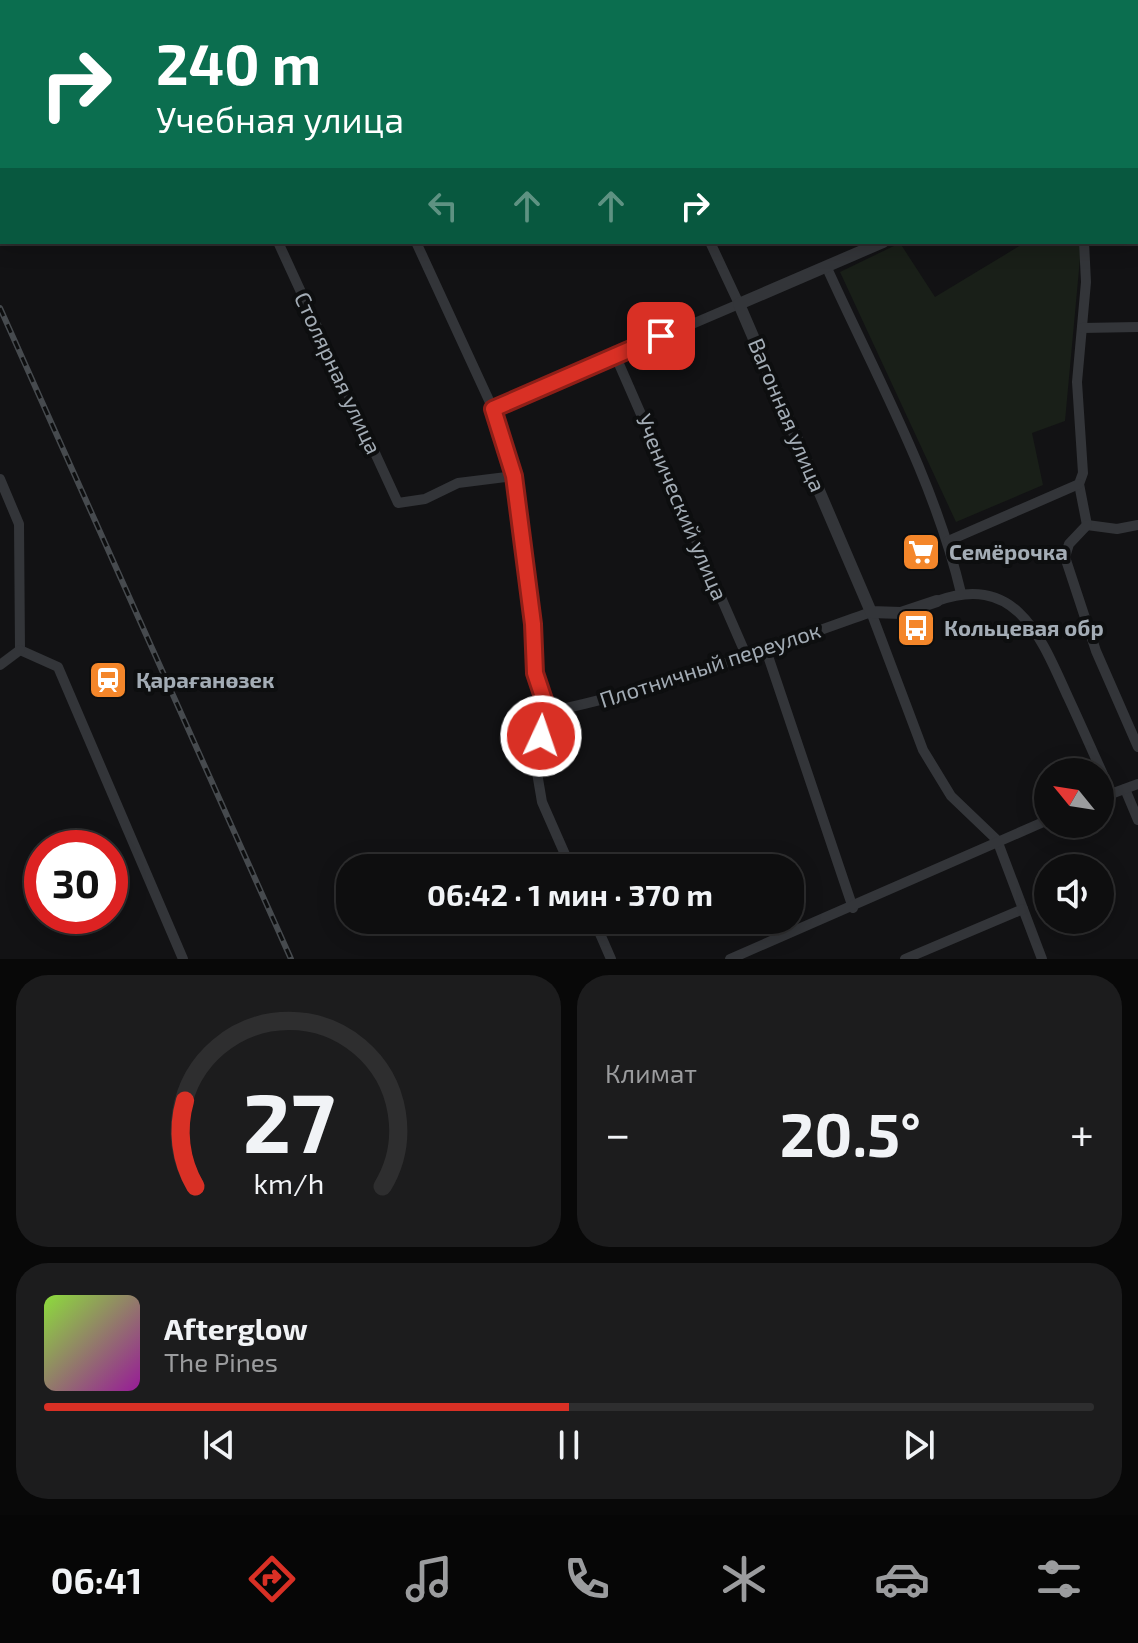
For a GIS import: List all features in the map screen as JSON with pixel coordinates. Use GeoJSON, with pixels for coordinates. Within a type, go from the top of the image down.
{"type":"FeatureCollection","features":[{"type":"Feature","properties":{"kind":"street","name":"Столярная улица"},"geometry":{"type":"LineString","coordinates":[[279,244],[398,503],[425,499],[458,483],[514,476]]}},
{"type":"Feature","properties":{"kind":"street"},"geometry":{"type":"LineString","coordinates":[[417,244],[493,409],[514,476],[533,624],[535,673],[548,712],[535,761],[542,802],[565,854]]}},
{"type":"Feature","properties":{"kind":"street"},"geometry":{"type":"LineString","coordinates":[[711,244],[739,304]]}},
{"type":"Feature","properties":{"kind":"street"},"geometry":{"type":"LineString","coordinates":[[493,409],[879,244]]}},
{"type":"Feature","properties":{"kind":"street"},"geometry":{"type":"LineString","coordinates":[[1084,244],[1086,282],[1077,382],[1083,473],[1079,484],[1087,525]]}},
{"type":"Feature","properties":{"kind":"street"},"geometry":{"type":"LineString","coordinates":[[827,268],[948,541],[961,593]]}},
{"type":"Feature","properties":{"kind":"street","name":"Вагонная улица"},"geometry":{"type":"LineString","coordinates":[[739,304],[871,612]]}},
{"type":"Feature","properties":{"kind":"street"},"geometry":{"type":"LineString","coordinates":[[1082,328],[1138,327]]}},
{"type":"Feature","properties":{"kind":"street","name":"Ученический улица"},"geometry":{"type":"LineString","coordinates":[[616,357],[747,657]]}},
{"type":"Feature","properties":{"kind":"street"},"geometry":{"type":"LineString","coordinates":[[0,479],[19,524],[20,650]]}},
{"type":"Feature","properties":{"kind":"street"},"geometry":{"type":"LineString","coordinates":[[948,541],[1079,484]]}},
{"type":"Feature","properties":{"kind":"street"},"geometry":{"type":"LineString","coordinates":[[1087,525],[1117,529],[1138,525]]}},
{"type":"Feature","properties":{"kind":"street"},"geometry":{"type":"LineString","coordinates":[[1087,525],[1069,544],[1065,557],[1096,651],[1138,747]]}},
{"type":"Feature","properties":{"kind":"street"},"geometry":{"type":"LineString","coordinates":[[1042,959],[997,840],[951,796],[923,750],[871,612],[901,613],[961,593],[992,598],[1012,606],[1038,630],[1096,758]]}},
{"type":"Feature","properties":{"kind":"street","name":"Плотничный переулок"},"geometry":{"type":"LineString","coordinates":[[548,712],[592,703],[747,657],[871,612]]}},
{"type":"Feature","properties":{"kind":"street"},"geometry":{"type":"LineString","coordinates":[[0,665],[20,650]]}},
{"type":"Feature","properties":{"kind":"street"},"geometry":{"type":"LineString","coordinates":[[20,650],[58,667],[183,959]]}},
{"type":"Feature","properties":{"kind":"street"},"geometry":{"type":"LineString","coordinates":[[766,650],[853,908]]}},
{"type":"Feature","properties":{"kind":"street"},"geometry":{"type":"LineString","coordinates":[[1114,793],[1138,784]]}},
{"type":"Feature","properties":{"kind":"street"},"geometry":{"type":"LineString","coordinates":[[1125,789],[1138,820]]}},
{"type":"Feature","properties":{"kind":"street"},"geometry":{"type":"LineString","coordinates":[[730,959],[853,908],[1034,825]]}},
{"type":"Feature","properties":{"kind":"street"},"geometry":{"type":"LineString","coordinates":[[905,959],[1023,909]]}},
{"type":"Feature","properties":{"kind":"street"},"geometry":{"type":"LineString","coordinates":[[600,934],[611,959]]}},
{"type":"Feature","properties":{"kind":"shaded area"},"geometry":{"type":"Polygon","coordinates":[[[901,244],[935,297],[1023,244],[1078,244],[1081,248],[1065,421],[1032,433],[1043,485],[956,522],[840,272],[901,244]]]}},
{"type":"Feature","properties":{"kind":"railway"},"geometry":{"type":"LineString","coordinates":[[0,308],[291,959]]}},
{"type":"Feature","properties":{"kind":"place","name":"Семёрочка"},"geometry":{"type":"Point","coordinates":[921,552]}},
{"type":"Feature","properties":{"kind":"place","name":"Кольцевая обр"},"geometry":{"type":"Point","coordinates":[916,628]}},
{"type":"Feature","properties":{"kind":"place","name":"Қарағанөзек"},"geometry":{"type":"Point","coordinates":[108,680]}},
{"type":"Feature","properties":{"kind":"route"},"geometry":{"type":"LineString","coordinates":[[541,736],[548,712],[535,673],[533,624],[515,504],[514,476],[493,409],[661,336]]}}]}
